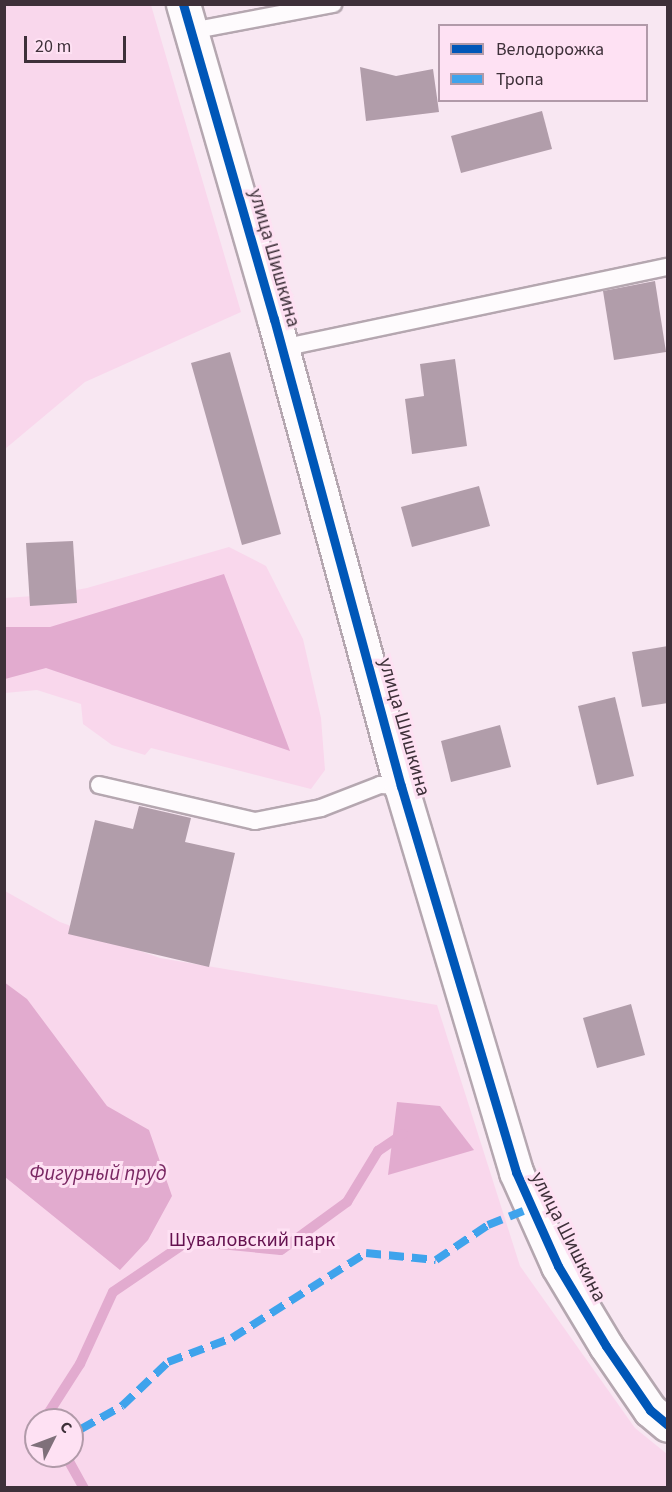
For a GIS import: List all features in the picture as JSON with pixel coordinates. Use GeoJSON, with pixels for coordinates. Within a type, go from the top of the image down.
{"type":"FeatureCollection","features":[{"type":"Feature","properties":{"kind":"street","name":"улица Шишкина"},"geometry":{"type":"LineString","coordinates":[[187,18],[282,348],[401,786],[516,1172],[558,1266],[606,1346],[650,1410],[668,1425]]}},
{"type":"Feature","properties":{"kind":"lane"},"geometry":{"type":"LineString","coordinates":[[187,18],[333,4]]}},
{"type":"Feature","properties":{"kind":"lane"},"geometry":{"type":"LineString","coordinates":[[282,348],[668,267]]}},
{"type":"Feature","properties":{"kind":"lane"},"geometry":{"type":"LineString","coordinates":[[99,785],[255,821],[321,808],[380,785],[401,786]]}},
{"type":"Feature","properties":{"kind":"green space"},"geometry":{"type":"Polygon","coordinates":[[[4,5],[151,5],[241,312],[85,382],[5,449],[4,5]]]}},
{"type":"Feature","properties":{"kind":"green space"},"geometry":{"type":"Polygon","coordinates":[[[229,547],[266,566],[303,639],[321,718],[325,770],[311,789],[151,748],[145,755],[112,745],[83,724],[81,704],[37,690],[5,693],[4,598],[49,595],[87,588],[229,547]]]}},
{"type":"Feature","properties":{"kind":"green space","name":"Шуваловский парк"},"geometry":{"type":"Polygon","coordinates":[[[5,891],[60,922],[160,958],[437,1005],[520,1266],[635,1428],[667,1454],[667,1487],[5,1487],[5,891]]]}},
{"type":"Feature","properties":{"kind":"water"},"geometry":{"type":"Polygon","coordinates":[[[224,574],[290,751],[46,668],[5,679],[5,627],[50,627],[224,574]]]}},
{"type":"Feature","properties":{"kind":"water","name":"Фигурный пруд"},"geometry":{"type":"Polygon","coordinates":[[[4,982],[27,999],[107,1106],[149,1130],[172,1196],[148,1240],[120,1270],[5,1177],[4,982]]]}},
{"type":"Feature","properties":{"kind":"water"},"geometry":{"type":"Polygon","coordinates":[[[397,1102],[440,1106],[474,1150],[388,1175],[397,1102]]]}},
{"type":"Feature","properties":{"kind":"building"},"geometry":{"type":"Polygon","coordinates":[[[360,67],[396,76],[433,69],[439,112],[366,121],[360,67]]]}},
{"type":"Feature","properties":{"kind":"building"},"geometry":{"type":"Polygon","coordinates":[[[542,111],[552,149],[461,173],[451,136],[542,111]]]}},
{"type":"Feature","properties":{"kind":"building"},"geometry":{"type":"Polygon","coordinates":[[[655,281],[666,352],[614,360],[603,291],[655,281]]]}},
{"type":"Feature","properties":{"kind":"building"},"geometry":{"type":"Polygon","coordinates":[[[230,352],[281,534],[242,545],[191,363],[230,352]]]}},
{"type":"Feature","properties":{"kind":"building"},"geometry":{"type":"Polygon","coordinates":[[[455,359],[467,446],[412,454],[405,399],[424,396],[420,364],[455,359]]]}},
{"type":"Feature","properties":{"kind":"building"},"geometry":{"type":"Polygon","coordinates":[[[479,486],[490,526],[412,547],[401,507],[479,486]]]}},
{"type":"Feature","properties":{"kind":"building"},"geometry":{"type":"Polygon","coordinates":[[[73,541],[77,603],[30,606],[26,543],[73,541]]]}},
{"type":"Feature","properties":{"kind":"building"},"geometry":{"type":"Polygon","coordinates":[[[668,646],[668,703],[642,707],[632,652],[668,646]]]}},
{"type":"Feature","properties":{"kind":"building"},"geometry":{"type":"Polygon","coordinates":[[[615,697],[634,776],[597,785],[578,706],[615,697]]]}},
{"type":"Feature","properties":{"kind":"building"},"geometry":{"type":"Polygon","coordinates":[[[500,725],[511,767],[451,782],[441,741],[500,725]]]}},
{"type":"Feature","properties":{"kind":"building"},"geometry":{"type":"Polygon","coordinates":[[[139,806],[191,818],[185,842],[235,853],[209,967],[68,934],[95,820],[133,829],[139,806]]]}},
{"type":"Feature","properties":{"kind":"building"},"geometry":{"type":"Polygon","coordinates":[[[631,1004],[645,1055],[597,1068],[583,1018],[631,1004]]]}},
{"type":"Feature","properties":{"kind":"waterway"},"geometry":{"type":"LineString","coordinates":[[52,1408],[80,1364],[113,1292],[188,1241],[281,1250],[347,1202],[378,1151],[403,1134]]}},
{"type":"Feature","properties":{"kind":"waterway"},"geometry":{"type":"LineString","coordinates":[[73,1468],[84,1488]]}},
{"type":"Feature","properties":{"kind":"marked path"},"geometry":{"type":"LineString","coordinates":[[84,1427],[122,1406],[168,1362],[232,1338],[366,1253],[436,1260],[488,1225],[531,1208]]}},
{"type":"Feature","properties":{"kind":"cycle path"},"geometry":{"type":"LineString","coordinates":[[183,4],[274,319],[401,786],[516,1172],[558,1266],[606,1346],[650,1410],[668,1425]]}}]}
